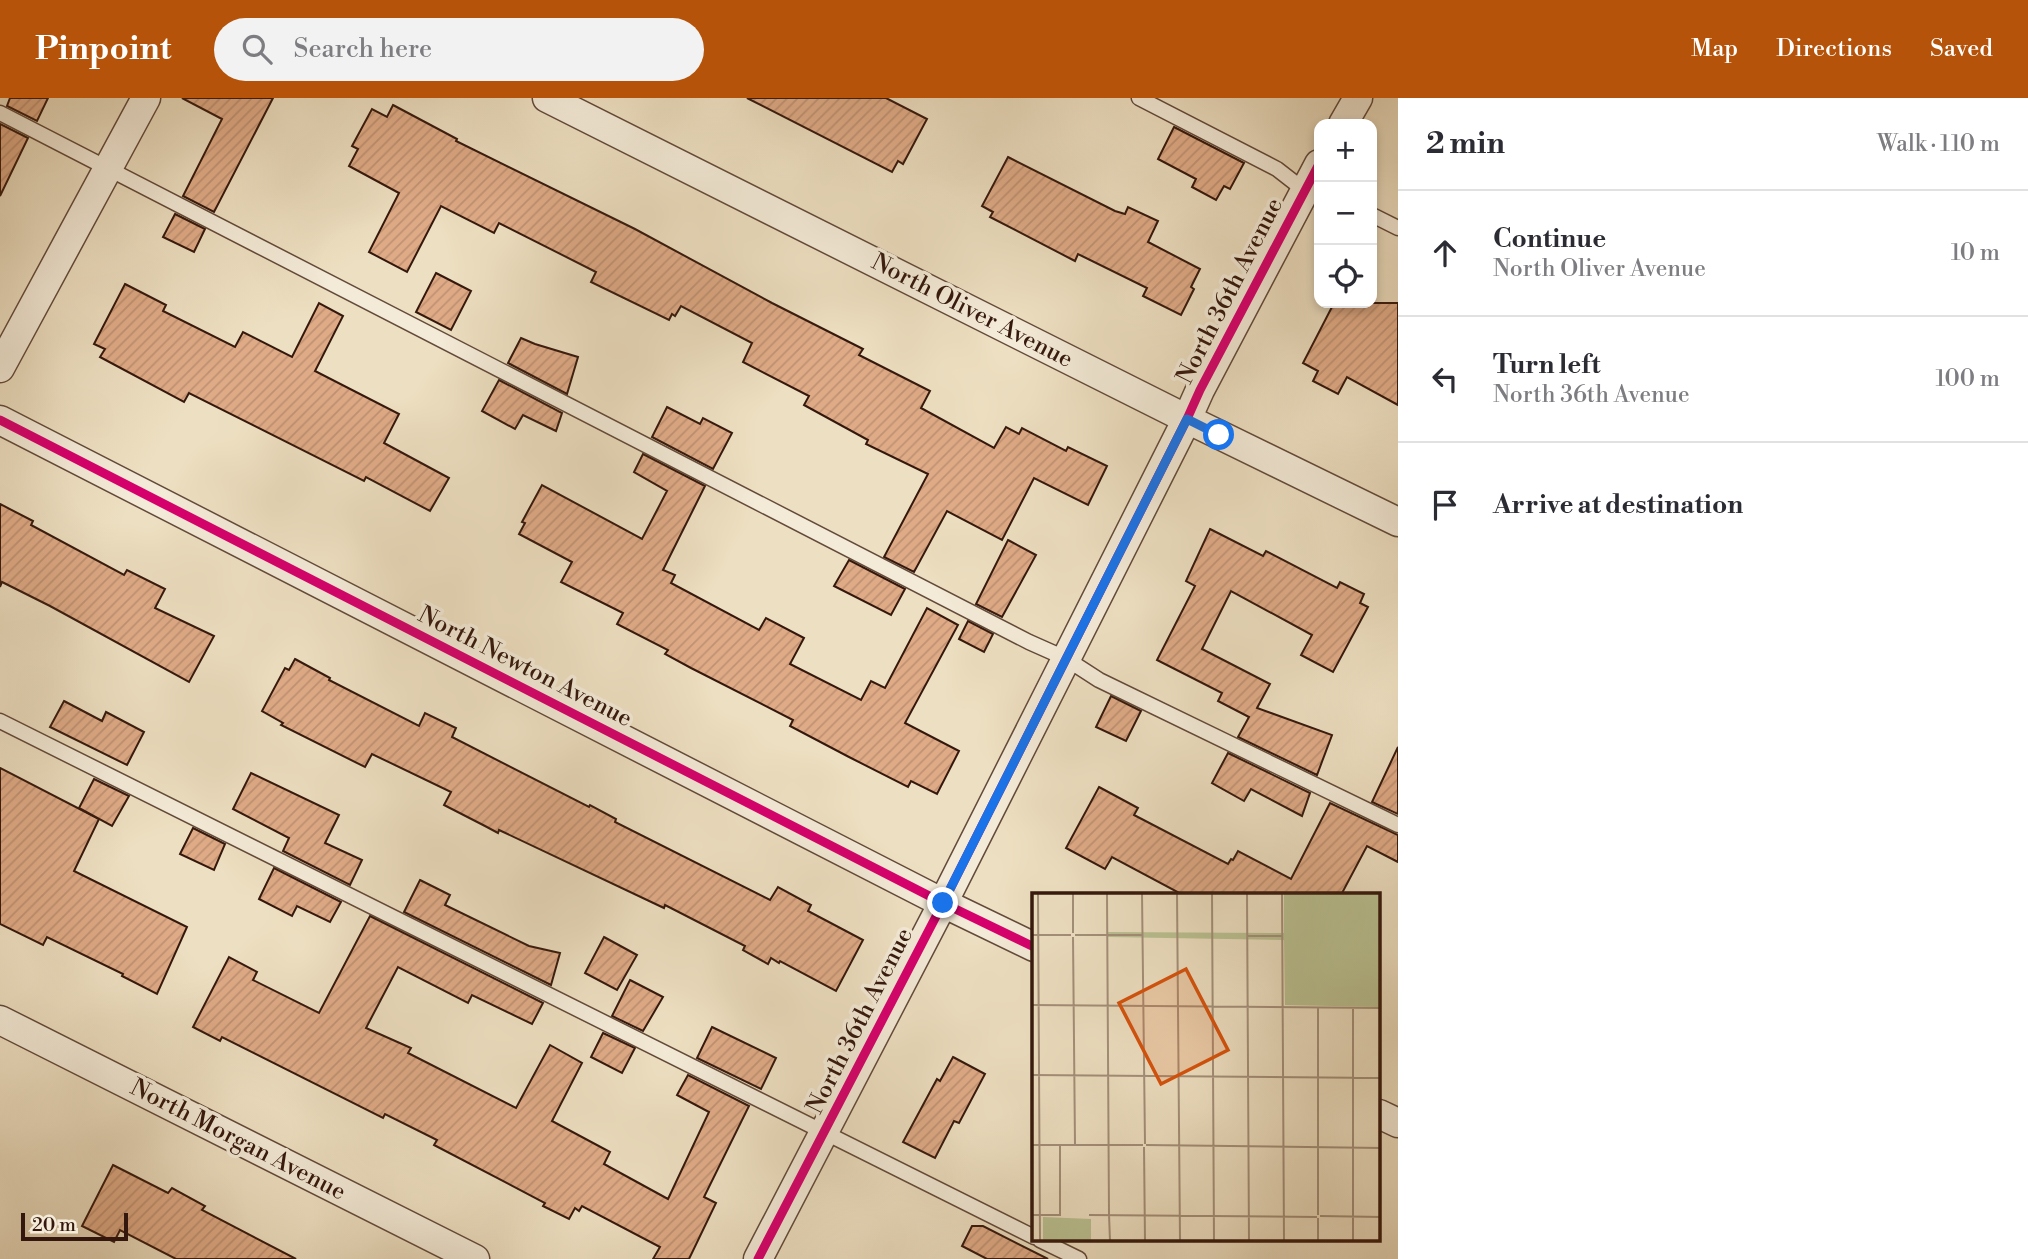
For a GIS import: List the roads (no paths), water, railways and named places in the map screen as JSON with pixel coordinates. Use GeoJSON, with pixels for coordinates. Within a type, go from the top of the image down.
{"type":"FeatureCollection","features":[{"type":"Feature","properties":{"kind":"street"},"geometry":{"type":"LineString","coordinates":[[0,368],[146,98]]}},
{"type":"Feature","properties":{"kind":"street","name":"North Oliver Avenue"},"geometry":{"type":"LineString","coordinates":[[547,98],[1398,522]]}},
{"type":"Feature","properties":{"kind":"street"},"geometry":{"type":"LineString","coordinates":[[1346,119],[1358,98]]}},
{"type":"Feature","properties":{"kind":"street","name":"North 36th Avenue"},"geometry":{"type":"LineString","coordinates":[[758,1259],[943,903],[1200,390],[1312,193]]}},
{"type":"Feature","properties":{"kind":"street","name":"North Newton Avenue"},"geometry":{"type":"LineString","coordinates":[[0,420],[1032,946]]}},
{"type":"Feature","properties":{"kind":"street","name":"North Morgan Avenue"},"geometry":{"type":"LineString","coordinates":[[0,1020],[475,1259]]}},
{"type":"Feature","properties":{"kind":"street"},"geometry":{"type":"LineString","coordinates":[[1380,1114],[1398,1123]]}},
{"type":"Feature","properties":{"kind":"lane"},"geometry":{"type":"LineString","coordinates":[[1139,98],[1277,169],[1312,193]]}},
{"type":"Feature","properties":{"kind":"lane"},"geometry":{"type":"LineString","coordinates":[[0,113],[1065,658],[1099,680],[1398,825]]}},
{"type":"Feature","properties":{"kind":"lane"},"geometry":{"type":"LineString","coordinates":[[1377,218],[1398,228]]}},
{"type":"Feature","properties":{"kind":"lane"},"geometry":{"type":"LineString","coordinates":[[0,721],[1032,1236]]}},
{"type":"Feature","properties":{"kind":"lane"},"geometry":{"type":"LineString","coordinates":[[1044,1242],[1079,1259]]}}]}
